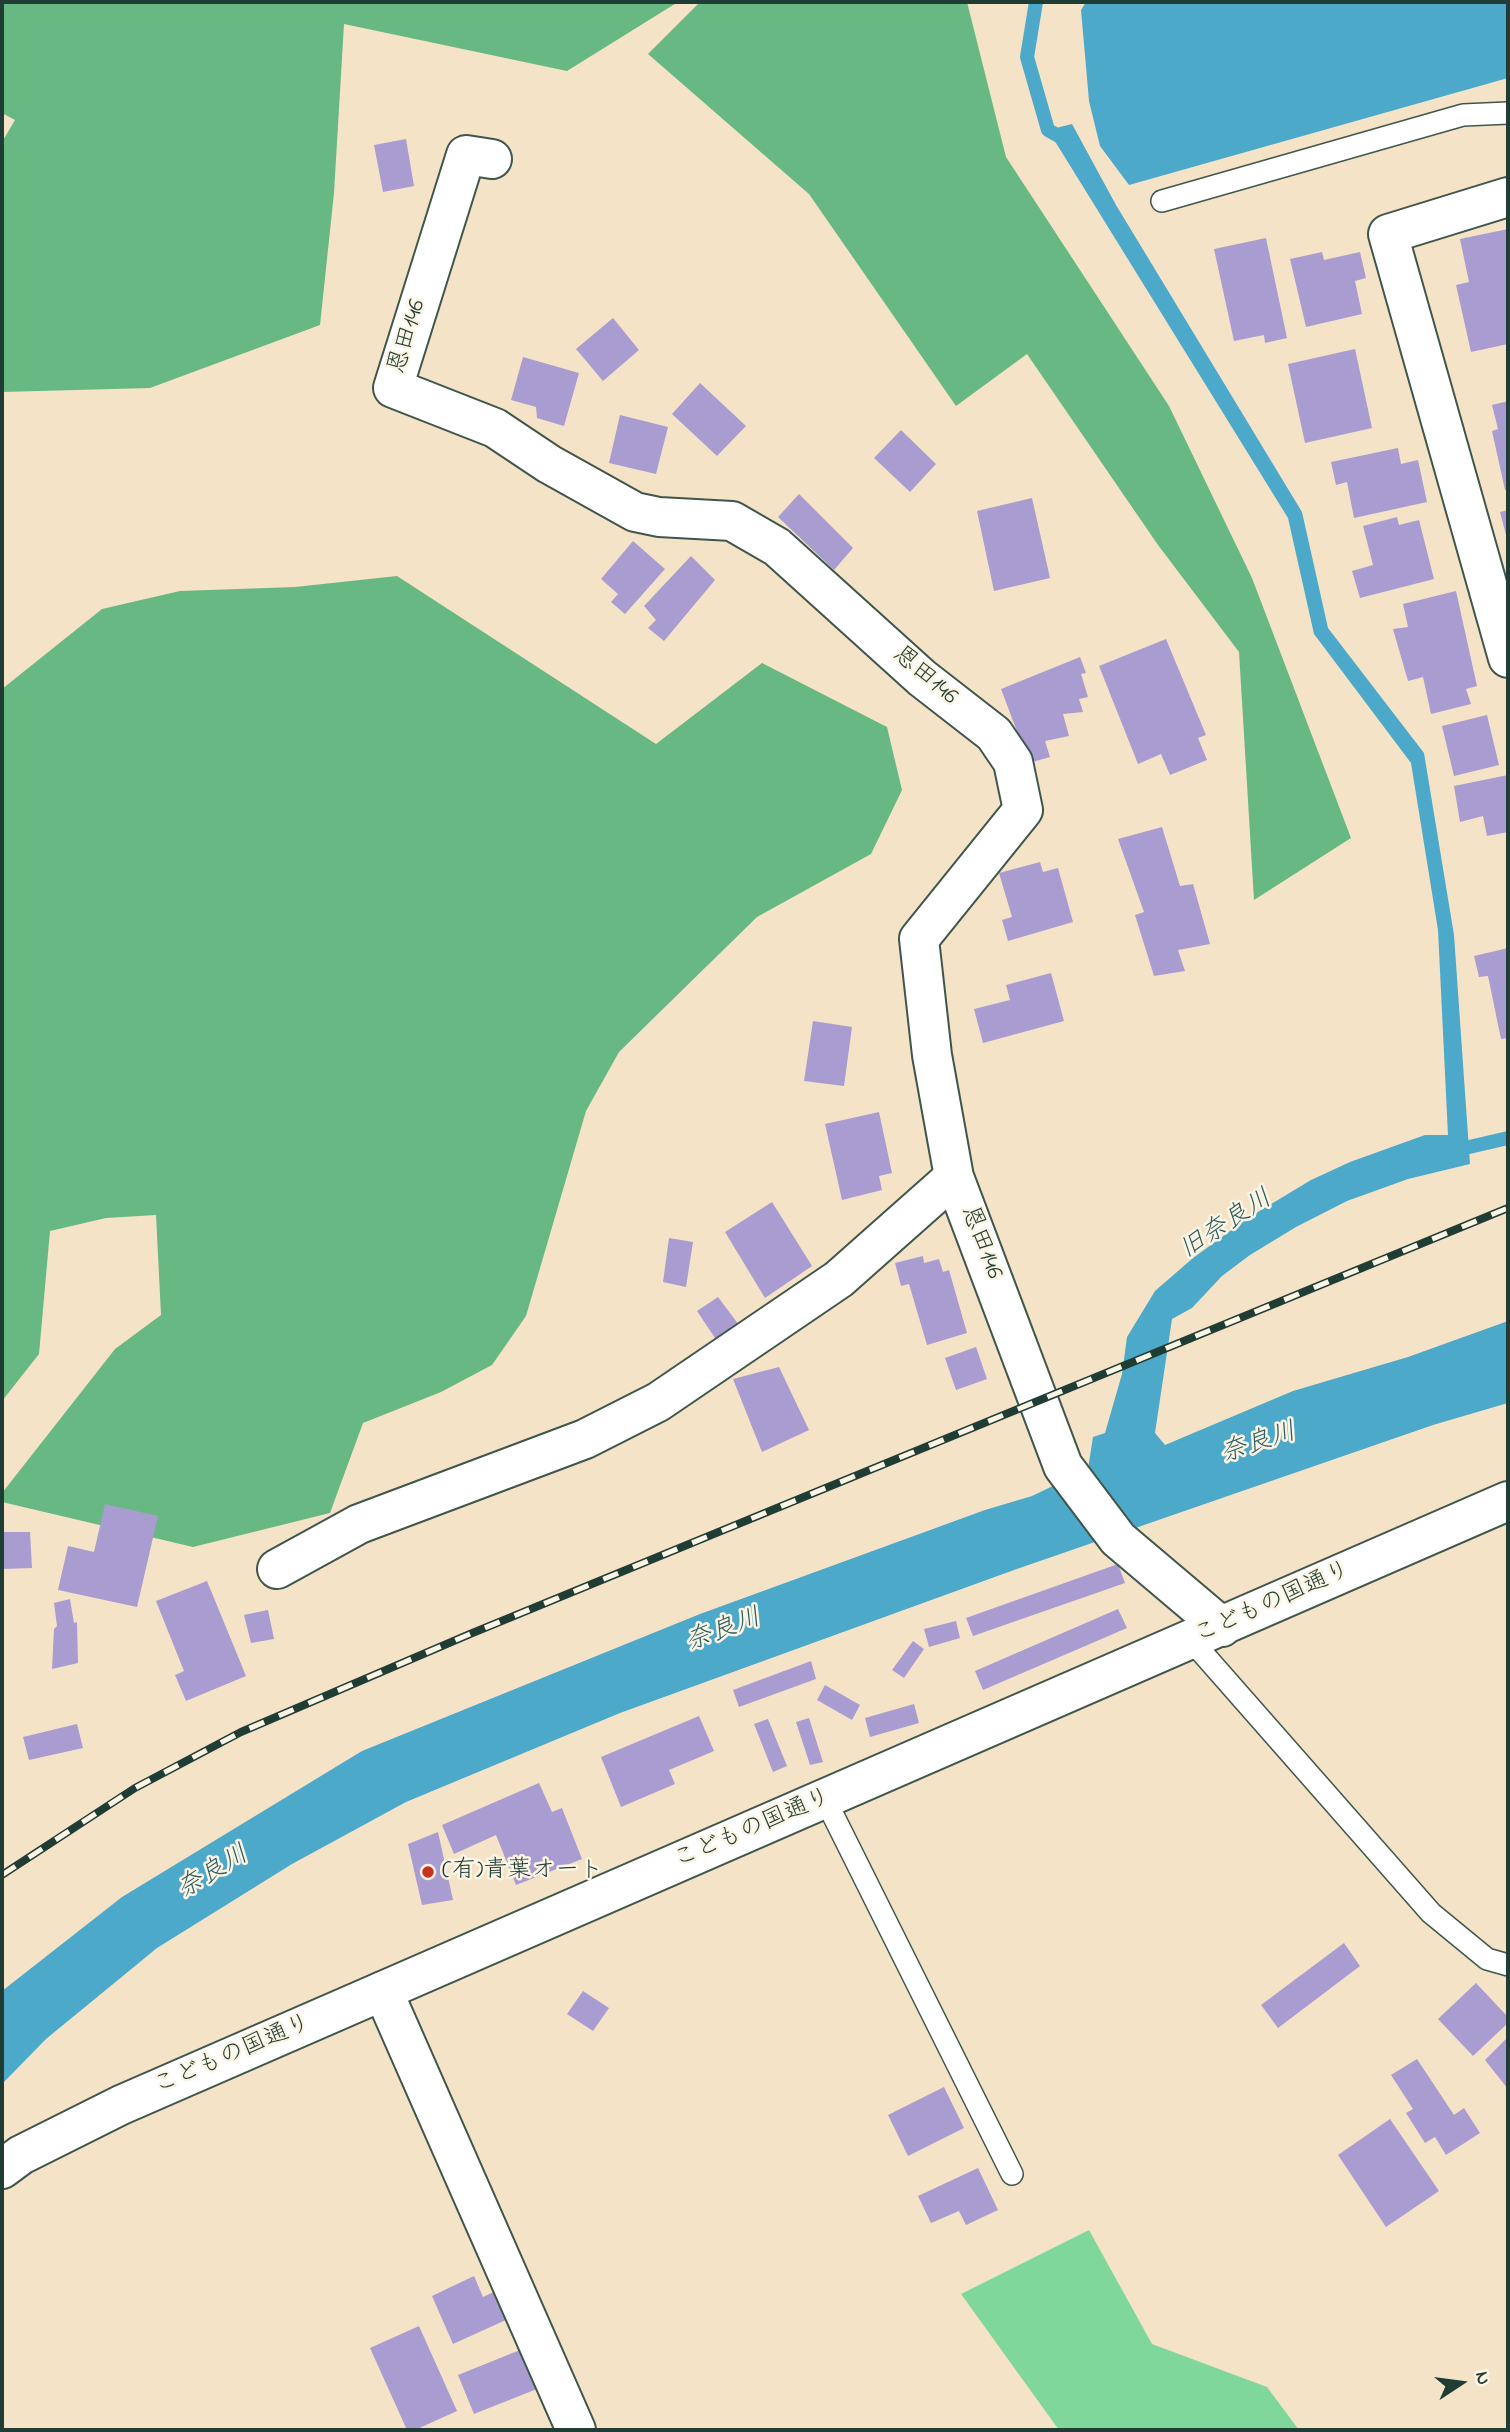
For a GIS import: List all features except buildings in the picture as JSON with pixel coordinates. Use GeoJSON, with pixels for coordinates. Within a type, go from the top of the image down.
{"type":"FeatureCollection","features":[{"type":"Feature","properties":{"kind":"street","name":"恩田146"},"geometry":{"type":"LineString","coordinates":[[465,154],[393,388],[495,428],[549,464],[635,512],[659,517],[732,521],[777,547],[922,678],[994,734],[1013,762],[1023,810],[919,939],[932,1055],[954,1177],[1063,1466],[1118,1539],[1206,1633]]}},
{"type":"Feature","properties":{"kind":"street"},"geometry":{"type":"LineString","coordinates":[[1508,197],[1388,234],[1508,657]]}},
{"type":"Feature","properties":{"kind":"street"},"geometry":{"type":"LineString","coordinates":[[277,1569],[359,1524],[585,1439],[658,1402],[839,1279],[954,1177]]}},
{"type":"Feature","properties":{"kind":"street","name":"こどもの国通り"},"geometry":{"type":"LineString","coordinates":[[2,2169],[21,2155],[121,2105],[1508,1501]]}},
{"type":"Feature","properties":{"kind":"street"},"geometry":{"type":"LineString","coordinates":[[383,1991],[576,2430]]}},
{"type":"Feature","properties":{"kind":"lane"},"geometry":{"type":"LineString","coordinates":[[1162,201],[1463,115],[1508,113]]}},
{"type":"Feature","properties":{"kind":"lane"},"geometry":{"type":"LineString","coordinates":[[1206,1633],[1431,1913],[1487,1959],[1508,1965]]}},
{"type":"Feature","properties":{"kind":"lane"},"geometry":{"type":"LineString","coordinates":[[825,1799],[1012,2174]]}},
{"type":"Feature","properties":{"kind":"green space"},"geometry":{"type":"Polygon","coordinates":[[[2,2],[678,2],[567,71],[344,24],[334,193],[320,325],[150,388],[2,392],[2,142],[15,120],[2,113],[2,2]]]}},
{"type":"Feature","properties":{"kind":"green space"},"geometry":{"type":"Polygon","coordinates":[[[700,2],[967,2],[1006,157],[1169,406],[1252,578],[1351,838],[1254,900],[1239,652],[1158,545],[1027,354],[956,406],[809,194],[648,54],[700,2]]]}},
{"type":"Feature","properties":{"kind":"green space"},"geometry":{"type":"Polygon","coordinates":[[[397,576],[656,744],[762,663],[887,727],[902,790],[871,854],[757,917],[619,1052],[586,1111],[526,1316],[492,1365],[441,1392],[363,1423],[330,1513],[193,1547],[2,1502],[2,1493],[115,1349],[161,1315],[156,1215],[106,1218],[50,1231],[39,1354],[2,1401],[2,689],[102,609],[180,591],[295,587],[397,576]]]}},
{"type":"Feature","properties":{"kind":"green space"},"geometry":{"type":"Polygon","coordinates":[[[1089,2230],[1152,2344],[1267,2387],[1299,2430],[1059,2430],[961,2294],[1089,2230]]]}},
{"type":"Feature","properties":{"kind":"water"},"geometry":{"type":"Polygon","coordinates":[[[1086,2],[1508,2],[1508,78],[1129,185],[1100,146],[1089,101],[1081,10],[1086,2]]]}},
{"type":"Feature","properties":{"kind":"water","name":"奈良川"},"geometry":{"type":"Polygon","coordinates":[[[1072,124],[1116,205],[1302,512],[1328,628],[1424,753],[1454,935],[1470,1164],[1408,1179],[1347,1201],[1296,1227],[1222,1276],[1192,1308],[1172,1319],[1155,1433],[1165,1445],[1293,1391],[1408,1357],[1508,1321],[1508,1403],[1433,1425],[1014,1570],[620,1713],[406,1802],[292,1864],[157,1948],[46,2039],[2,2084],[2,1991],[122,1897],[362,1751],[700,1614],[985,1510],[1032,1496],[1088,1469],[1093,1437],[1105,1433],[1122,1374],[1127,1337],[1155,1291],[1193,1258],[1248,1218],[1311,1180],[1350,1162],[1425,1135],[1448,1135],[1438,930],[1411,763],[1314,634],[1288,518],[1048,130],[1072,124]]]}},
{"type":"Feature","properties":{"kind":"waterway"},"geometry":{"type":"LineString","coordinates":[[1036,2],[1027,57],[1048,130],[1062,138]]}},
{"type":"Feature","properties":{"kind":"waterway","name":"旧奈良川"},"geometry":{"type":"LineString","coordinates":[[1452,1151],[1508,1138]]}},
{"type":"Feature","properties":{"kind":"railway"},"geometry":{"type":"LineString","coordinates":[[2,1875],[135,1788],[241,1732],[470,1634],[1508,1208]]}},
{"type":"Feature","properties":{"kind":"place","name":"(有)青葉オート"},"geometry":{"type":"Point","coordinates":[428,1872]}}]}
